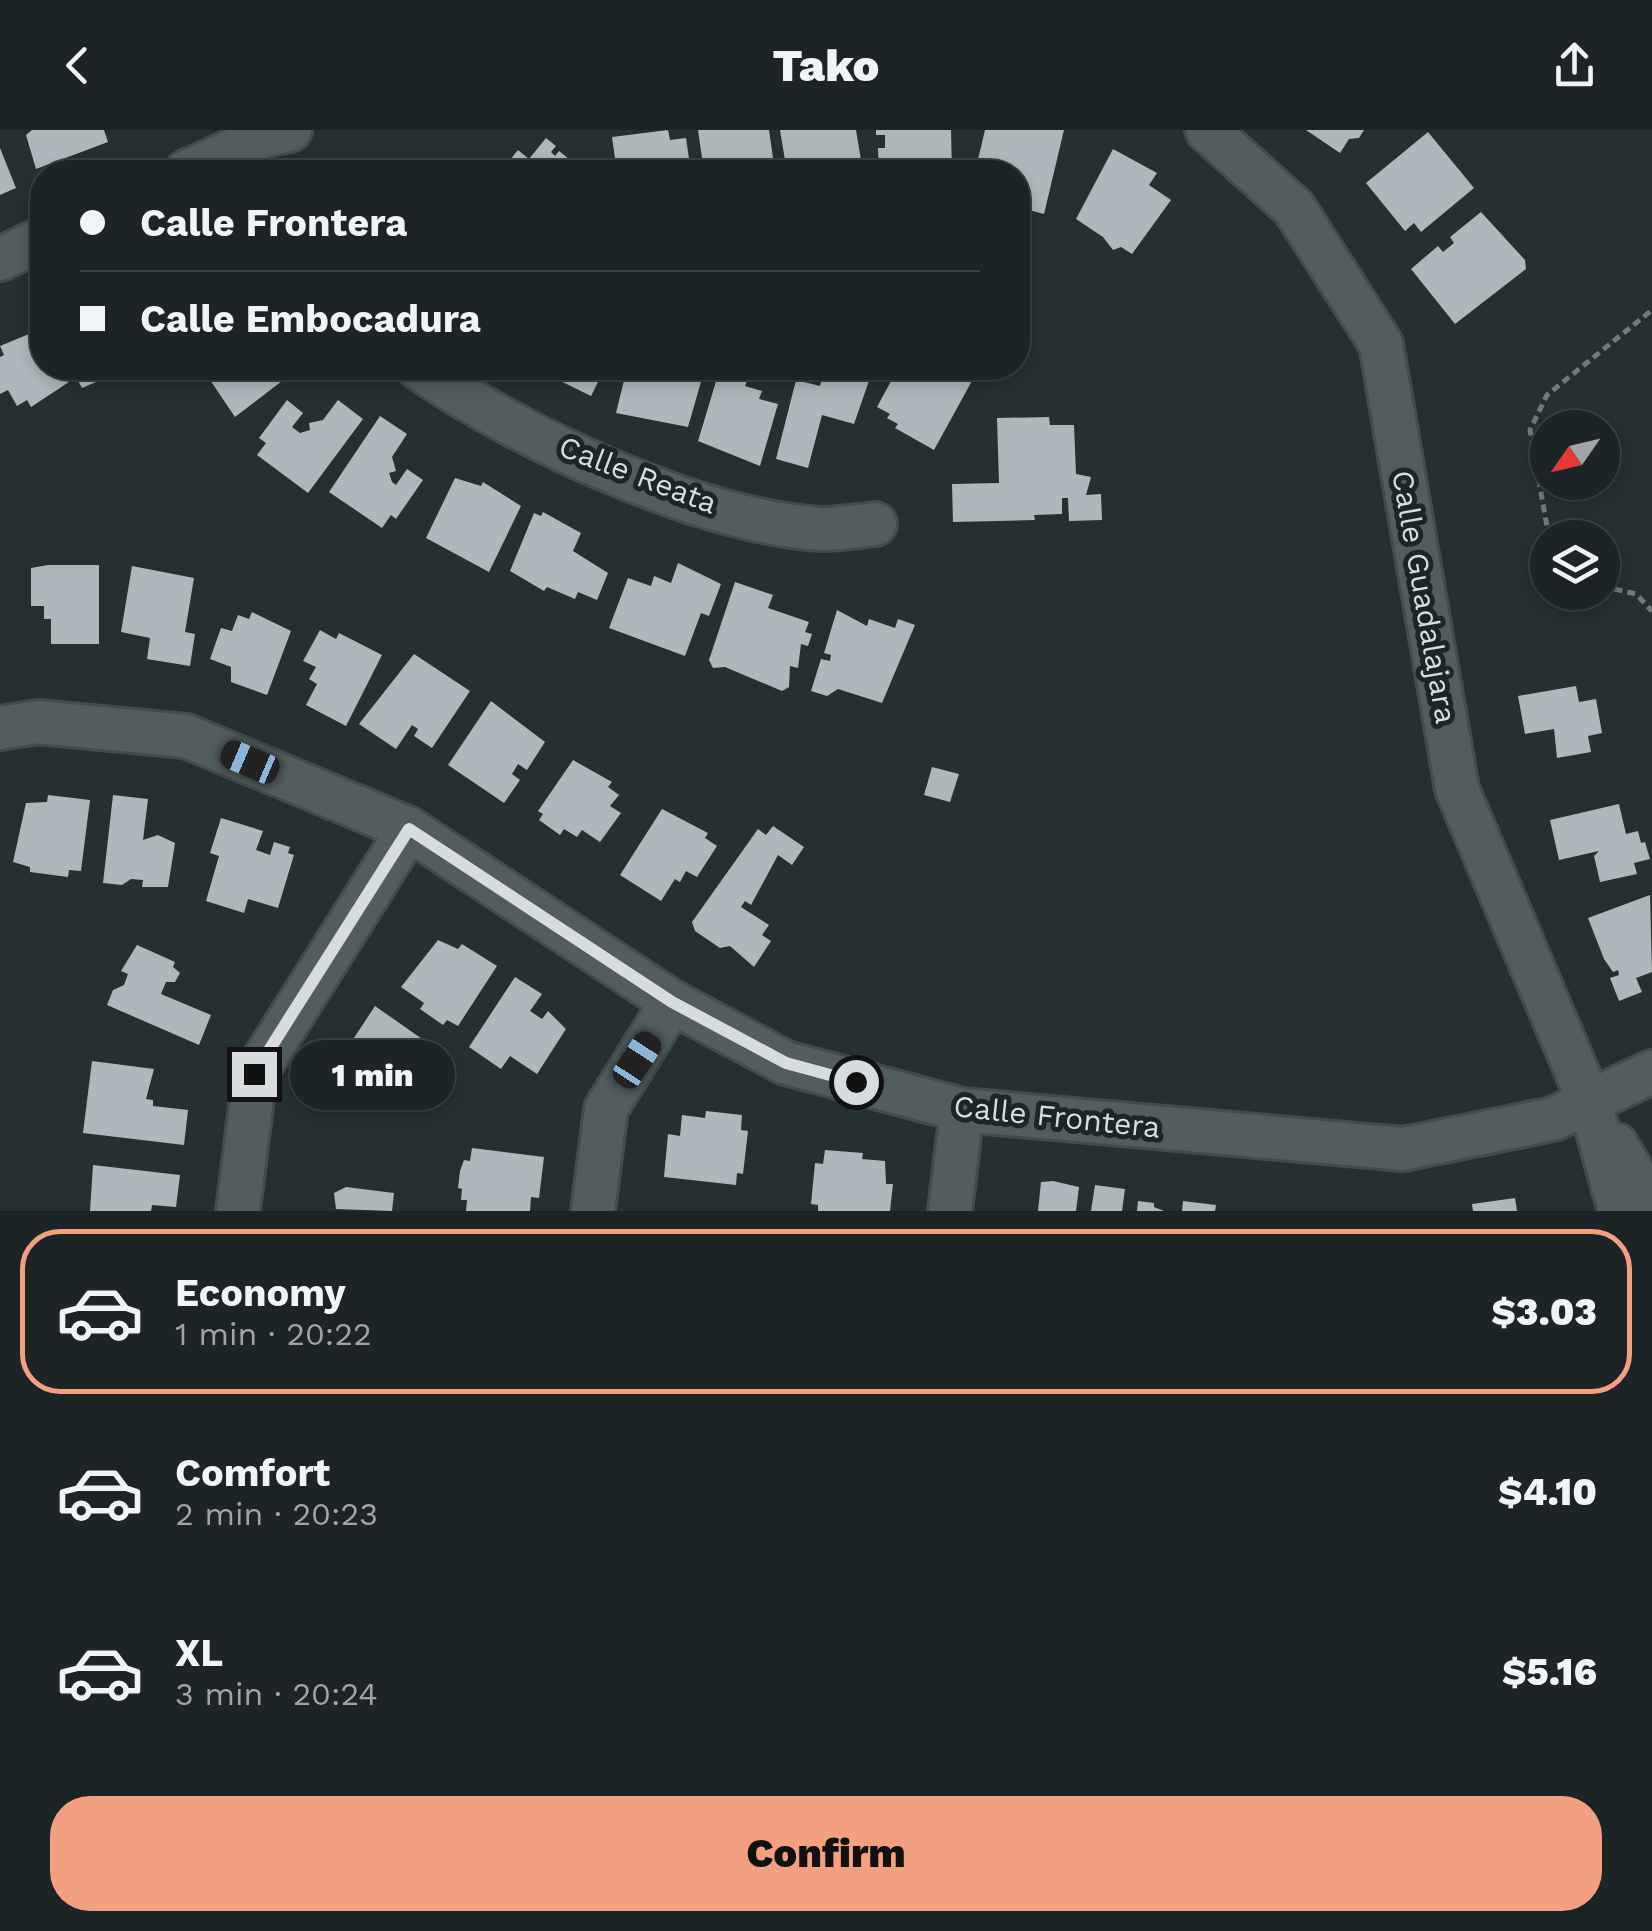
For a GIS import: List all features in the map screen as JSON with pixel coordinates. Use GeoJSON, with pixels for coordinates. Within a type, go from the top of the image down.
{"type":"FeatureCollection","features":[{"type":"Feature","properties":{"kind":"street","name":"Calle Guadalajara"},"geometry":{"type":"LineString","coordinates":[[1208,130],[1294,208],[1381,344],[1457,789],[1590,1102],[1620,1211]]}},
{"type":"Feature","properties":{"kind":"street"},"geometry":{"type":"LineString","coordinates":[[227,160],[279,145]]}},
{"type":"Feature","properties":{"kind":"street"},"geometry":{"type":"LineString","coordinates":[[0,259],[30,245]]}},
{"type":"Feature","properties":{"kind":"street","name":"Calle Reata"},"geometry":{"type":"LineString","coordinates":[[440,380],[580,456],[693,501],[823,529],[875,524]]}},
{"type":"Feature","properties":{"kind":"street","name":"Calle Frontera"},"geometry":{"type":"LineString","coordinates":[[0,728],[38,722],[186,736],[409,829],[672,1002],[786,1063],[962,1110],[1403,1149],[1553,1120],[1652,1072]]}},
{"type":"Feature","properties":{"kind":"street"},"geometry":{"type":"LineString","coordinates":[[238,1211],[254,1074],[409,829]]}},
{"type":"Feature","properties":{"kind":"street"},"geometry":{"type":"LineString","coordinates":[[594,1211],[606,1109],[672,1002]]}},
{"type":"Feature","properties":{"kind":"street","name":"Calle Guadalajara"},"geometry":{"type":"LineString","coordinates":[[1590,1102],[1652,1204]]}},
{"type":"Feature","properties":{"kind":"street"},"geometry":{"type":"LineString","coordinates":[[950,1211],[962,1110]]}},
{"type":"Feature","properties":{"kind":"path"},"geometry":{"type":"LineString","coordinates":[[1546,520],[1530,430],[1547,395],[1652,310]]}},
{"type":"Feature","properties":{"kind":"path"},"geometry":{"type":"LineString","coordinates":[[1620,590],[1636,594],[1652,611]]}},
{"type":"Feature","properties":{"kind":"building"},"geometry":{"type":"Polygon","coordinates":[[[32,130],[104,130],[108,142],[60,160],[33,160],[26,135],[32,130]]]}},
{"type":"Feature","properties":{"kind":"building"},"geometry":{"type":"Polygon","coordinates":[[[668,130],[670,140],[686,138],[689,160],[615,160],[612,137],[668,130]]]}},
{"type":"Feature","properties":{"kind":"building"},"geometry":{"type":"Polygon","coordinates":[[[698,130],[769,130],[773,160],[702,160],[698,130]]]}},
{"type":"Feature","properties":{"kind":"building"},"geometry":{"type":"Polygon","coordinates":[[[780,130],[856,130],[861,160],[785,160],[780,130]]]}},
{"type":"Feature","properties":{"kind":"building"},"geometry":{"type":"Polygon","coordinates":[[[876,130],[951,130],[952,160],[878,160],[878,148],[885,148],[885,135],[876,135],[876,130]]]}},
{"type":"Feature","properties":{"kind":"building"},"geometry":{"type":"Polygon","coordinates":[[[985,130],[1064,130],[1044,214],[1030,210],[1030,160],[978,160],[985,130]]]}},
{"type":"Feature","properties":{"kind":"building"},"geometry":{"type":"Polygon","coordinates":[[[1306,130],[1364,130],[1359,138],[1349,139],[1340,153],[1306,130]]]}},
{"type":"Feature","properties":{"kind":"building"},"geometry":{"type":"Polygon","coordinates":[[[1428,132],[1474,188],[1421,232],[1414,223],[1405,231],[1366,183],[1428,132]]]}},
{"type":"Feature","properties":{"kind":"building"},"geometry":{"type":"Polygon","coordinates":[[[546,138],[556,146],[551,152],[555,156],[559,151],[570,160],[510,160],[518,150],[529,159],[546,138]]]}},
{"type":"Feature","properties":{"kind":"building"},"geometry":{"type":"Polygon","coordinates":[[[0,148],[16,188],[0,195],[0,148]]]}},
{"type":"Feature","properties":{"kind":"building"},"geometry":{"type":"Polygon","coordinates":[[[1113,149],[1157,173],[1149,185],[1171,200],[1132,254],[1121,247],[1113,250],[1103,237],[1076,219],[1113,149]]]}},
{"type":"Feature","properties":{"kind":"building"},"geometry":{"type":"Polygon","coordinates":[[[1481,212],[1525,260],[1526,269],[1455,324],[1411,269],[1438,246],[1443,252],[1454,243],[1450,237],[1481,212]]]}},
{"type":"Feature","properties":{"kind":"building"},"geometry":{"type":"Polygon","coordinates":[[[30,334],[30,380],[69,382],[31,407],[27,400],[17,406],[8,390],[0,394],[0,357],[4,355],[0,346],[30,334]]]}},
{"type":"Feature","properties":{"kind":"building"},"geometry":{"type":"Polygon","coordinates":[[[78,380],[101,380],[82,388],[78,380]]]}},
{"type":"Feature","properties":{"kind":"building"},"geometry":{"type":"Polygon","coordinates":[[[210,380],[283,380],[235,417],[210,380]]]}},
{"type":"Feature","properties":{"kind":"building"},"geometry":{"type":"Polygon","coordinates":[[[558,380],[599,380],[591,396],[558,380]]]}},
{"type":"Feature","properties":{"kind":"building"},"geometry":{"type":"Polygon","coordinates":[[[624,380],[702,380],[688,427],[616,413],[624,380]]]}},
{"type":"Feature","properties":{"kind":"building"},"geometry":{"type":"Polygon","coordinates":[[[716,380],[748,380],[745,386],[762,391],[759,399],[778,404],[760,466],[698,441],[716,380]]]}},
{"type":"Feature","properties":{"kind":"building"},"geometry":{"type":"Polygon","coordinates":[[[796,380],[820,386],[822,380],[869,380],[854,424],[822,415],[808,468],[776,459],[796,380]]]}},
{"type":"Feature","properties":{"kind":"building"},"geometry":{"type":"Polygon","coordinates":[[[892,380],[972,380],[934,450],[895,428],[898,424],[887,418],[890,414],[877,407],[892,380]]]}},
{"type":"Feature","properties":{"kind":"building"},"geometry":{"type":"Polygon","coordinates":[[[287,400],[303,413],[292,427],[300,433],[310,430],[309,423],[323,420],[338,400],[363,419],[308,493],[257,455],[266,443],[259,438],[287,400]]]}},
{"type":"Feature","properties":{"kind":"building"},"geometry":{"type":"Polygon","coordinates":[[[380,416],[407,434],[392,457],[396,471],[389,473],[392,482],[396,485],[407,469],[423,480],[396,519],[391,515],[382,528],[329,492],[380,416]]]}},
{"type":"Feature","properties":{"kind":"building"},"geometry":{"type":"Polygon","coordinates":[[[1049,417],[1050,425],[1074,425],[1076,474],[1091,477],[1086,495],[1101,494],[1102,520],[1069,521],[1068,498],[1062,498],[1062,514],[1034,515],[1035,520],[953,522],[952,484],[999,483],[997,418],[1049,417]]]}},
{"type":"Feature","properties":{"kind":"building"},"geometry":{"type":"Polygon","coordinates":[[[455,478],[481,486],[483,482],[521,506],[489,572],[426,538],[455,478]]]}},
{"type":"Feature","properties":{"kind":"building"},"geometry":{"type":"Polygon","coordinates":[[[543,512],[581,533],[573,551],[608,573],[597,600],[578,592],[575,599],[547,587],[544,591],[510,571],[534,513],[541,516],[543,512]]]}},
{"type":"Feature","properties":{"kind":"building"},"geometry":{"type":"Polygon","coordinates":[[[678,563],[721,584],[709,616],[701,613],[685,656],[609,628],[628,578],[651,586],[654,576],[671,583],[678,563]]]}},
{"type":"Feature","properties":{"kind":"building"},"geometry":{"type":"Polygon","coordinates":[[[99,565],[99,644],[51,644],[51,619],[44,619],[44,606],[31,606],[31,568],[99,565]]]}},
{"type":"Feature","properties":{"kind":"building"},"geometry":{"type":"Polygon","coordinates":[[[132,566],[194,578],[185,632],[195,634],[190,666],[147,659],[150,638],[121,632],[132,566]]]}},
{"type":"Feature","properties":{"kind":"building"},"geometry":{"type":"Polygon","coordinates":[[[735,582],[773,595],[768,608],[809,622],[805,632],[812,634],[808,646],[801,644],[798,668],[790,666],[789,687],[782,691],[725,667],[713,668],[709,660],[735,582]]]}},
{"type":"Feature","properties":{"kind":"building"},"geometry":{"type":"Polygon","coordinates":[[[837,610],[867,626],[869,619],[895,628],[898,619],[915,625],[882,703],[838,689],[827,696],[811,691],[821,659],[830,661],[831,655],[824,653],[837,610]]]}},
{"type":"Feature","properties":{"kind":"building"},"geometry":{"type":"Polygon","coordinates":[[[252,612],[291,631],[267,695],[231,682],[231,667],[210,659],[221,628],[232,631],[238,615],[249,619],[252,612]]]}},
{"type":"Feature","properties":{"kind":"building"},"geometry":{"type":"Polygon","coordinates":[[[320,630],[336,639],[339,633],[382,655],[346,726],[306,705],[317,684],[309,679],[316,667],[303,661],[320,630]]]}},
{"type":"Feature","properties":{"kind":"building"},"geometry":{"type":"Polygon","coordinates":[[[414,654],[470,691],[432,748],[414,736],[418,729],[412,725],[396,749],[359,724],[414,654]]]}},
{"type":"Feature","properties":{"kind":"building"},"geometry":{"type":"Polygon","coordinates":[[[1576,686],[1579,702],[1596,699],[1602,733],[1588,736],[1591,752],[1557,758],[1554,729],[1525,734],[1518,696],[1576,686]]]}},
{"type":"Feature","properties":{"kind":"building"},"geometry":{"type":"Polygon","coordinates":[[[491,701],[545,742],[527,770],[518,764],[512,774],[520,780],[504,803],[448,765],[491,701]]]}},
{"type":"Feature","properties":{"kind":"building"},"geometry":{"type":"Polygon","coordinates":[[[573,760],[612,782],[608,787],[619,795],[610,806],[621,813],[600,842],[582,830],[577,837],[564,829],[560,835],[539,820],[543,814],[538,811],[573,760]]]}},
{"type":"Feature","properties":{"kind":"building"},"geometry":{"type":"Polygon","coordinates":[[[932,767],[959,774],[950,802],[924,795],[932,767]]]}},
{"type":"Feature","properties":{"kind":"building"},"geometry":{"type":"Polygon","coordinates":[[[48,795],[90,800],[81,871],[69,870],[68,877],[30,872],[30,867],[13,862],[26,803],[47,802],[48,795]]]}},
{"type":"Feature","properties":{"kind":"building"},"geometry":{"type":"Polygon","coordinates":[[[113,795],[148,799],[143,840],[158,835],[175,843],[168,887],[142,887],[143,880],[131,879],[122,885],[103,883],[113,795]]]}},
{"type":"Feature","properties":{"kind":"building"},"geometry":{"type":"Polygon","coordinates":[[[1619,804],[1626,834],[1638,831],[1650,859],[1634,863],[1637,874],[1600,882],[1594,856],[1599,851],[1559,860],[1550,820],[1619,804]]]}},
{"type":"Feature","properties":{"kind":"building"},"geometry":{"type":"Polygon","coordinates":[[[662,809],[708,833],[705,838],[717,846],[697,877],[686,871],[680,882],[675,879],[661,901],[620,875],[662,809]]]}},
{"type":"Feature","properties":{"kind":"building"},"geometry":{"type":"Polygon","coordinates":[[[221,818],[263,831],[256,850],[270,855],[274,842],[290,847],[288,853],[294,855],[278,908],[248,899],[244,913],[206,901],[219,856],[210,853],[221,818]]]}},
{"type":"Feature","properties":{"kind":"building"},"geometry":{"type":"Polygon","coordinates":[[[773,826],[804,847],[792,865],[778,855],[751,905],[745,901],[741,907],[769,925],[762,935],[771,941],[754,967],[730,946],[720,948],[695,931],[692,922],[758,829],[766,835],[773,826]]]}},
{"type":"Feature","properties":{"kind":"building"},"geometry":{"type":"Polygon","coordinates":[[[1650,895],[1652,972],[1636,978],[1642,992],[1619,1001],[1610,978],[1619,975],[1618,970],[1613,972],[1604,959],[1588,918],[1650,895]]]}},
{"type":"Feature","properties":{"kind":"building"},"geometry":{"type":"Polygon","coordinates":[[[438,940],[458,949],[462,944],[497,966],[458,1026],[447,1020],[443,1025],[420,1009],[424,1003],[401,987],[438,940]]]}},
{"type":"Feature","properties":{"kind":"building"},"geometry":{"type":"Polygon","coordinates":[[[137,945],[175,962],[173,967],[180,973],[175,982],[166,982],[161,994],[211,1015],[199,1045],[107,1005],[113,990],[124,985],[128,974],[121,971],[137,945]]]}},
{"type":"Feature","properties":{"kind":"building"},"geometry":{"type":"Polygon","coordinates":[[[515,977],[542,994],[530,1011],[542,1019],[548,1011],[566,1029],[537,1074],[510,1056],[501,1069],[469,1047],[515,977]]]}},
{"type":"Feature","properties":{"kind":"building"},"geometry":{"type":"Polygon","coordinates":[[[375,1006],[435,1048],[429,1056],[436,1061],[432,1073],[412,1096],[405,1092],[397,1105],[368,1085],[371,1080],[350,1065],[359,1045],[352,1041],[375,1006]]]}},
{"type":"Feature","properties":{"kind":"building"},"geometry":{"type":"Polygon","coordinates":[[[92,1061],[154,1069],[146,1099],[153,1100],[153,1106],[188,1110],[184,1145],[83,1133],[92,1061]]]}},
{"type":"Feature","properties":{"kind":"building"},"geometry":{"type":"Polygon","coordinates":[[[706,1111],[742,1115],[741,1130],[748,1131],[743,1174],[737,1173],[736,1185],[664,1177],[668,1134],[680,1136],[682,1115],[705,1118],[706,1111]]]}},
{"type":"Feature","properties":{"kind":"building"},"geometry":{"type":"Polygon","coordinates":[[[472,1148],[544,1157],[539,1198],[531,1197],[530,1211],[466,1211],[467,1200],[461,1200],[462,1189],[458,1188],[460,1171],[464,1160],[470,1161],[472,1148]]]}},
{"type":"Feature","properties":{"kind":"building"},"geometry":{"type":"Polygon","coordinates":[[[825,1150],[863,1153],[862,1159],[885,1161],[886,1184],[893,1184],[890,1211],[818,1211],[818,1205],[811,1204],[815,1163],[823,1164],[825,1150]]]}},
{"type":"Feature","properties":{"kind":"building"},"geometry":{"type":"Polygon","coordinates":[[[93,1165],[180,1175],[176,1207],[152,1205],[151,1211],[90,1211],[93,1165]]]}},
{"type":"Feature","properties":{"kind":"building"},"geometry":{"type":"Polygon","coordinates":[[[1041,1182],[1079,1187],[1076,1211],[1038,1211],[1041,1182]]]}},
{"type":"Feature","properties":{"kind":"building"},"geometry":{"type":"Polygon","coordinates":[[[1095,1185],[1125,1189],[1122,1211],[1091,1211],[1095,1185]]]}},
{"type":"Feature","properties":{"kind":"building"},"geometry":{"type":"Polygon","coordinates":[[[346,1187],[394,1193],[392,1211],[336,1209],[334,1193],[346,1187]]]}},
{"type":"Feature","properties":{"kind":"building"},"geometry":{"type":"Polygon","coordinates":[[[1515,1198],[1517,1211],[1473,1211],[1472,1204],[1515,1198]]]}},
{"type":"Feature","properties":{"kind":"building"},"geometry":{"type":"Polygon","coordinates":[[[1138,1201],[1154,1203],[1154,1207],[1164,1211],[1137,1211],[1138,1201]]]}},
{"type":"Feature","properties":{"kind":"building"},"geometry":{"type":"Polygon","coordinates":[[[1183,1201],[1216,1205],[1215,1211],[1182,1211],[1183,1201]]]}},
{"type":"Feature","properties":{"kind":"route"},"geometry":{"type":"LineString","coordinates":[[254,1074],[409,829],[672,1002],[786,1063],[856,1082]]}}]}
